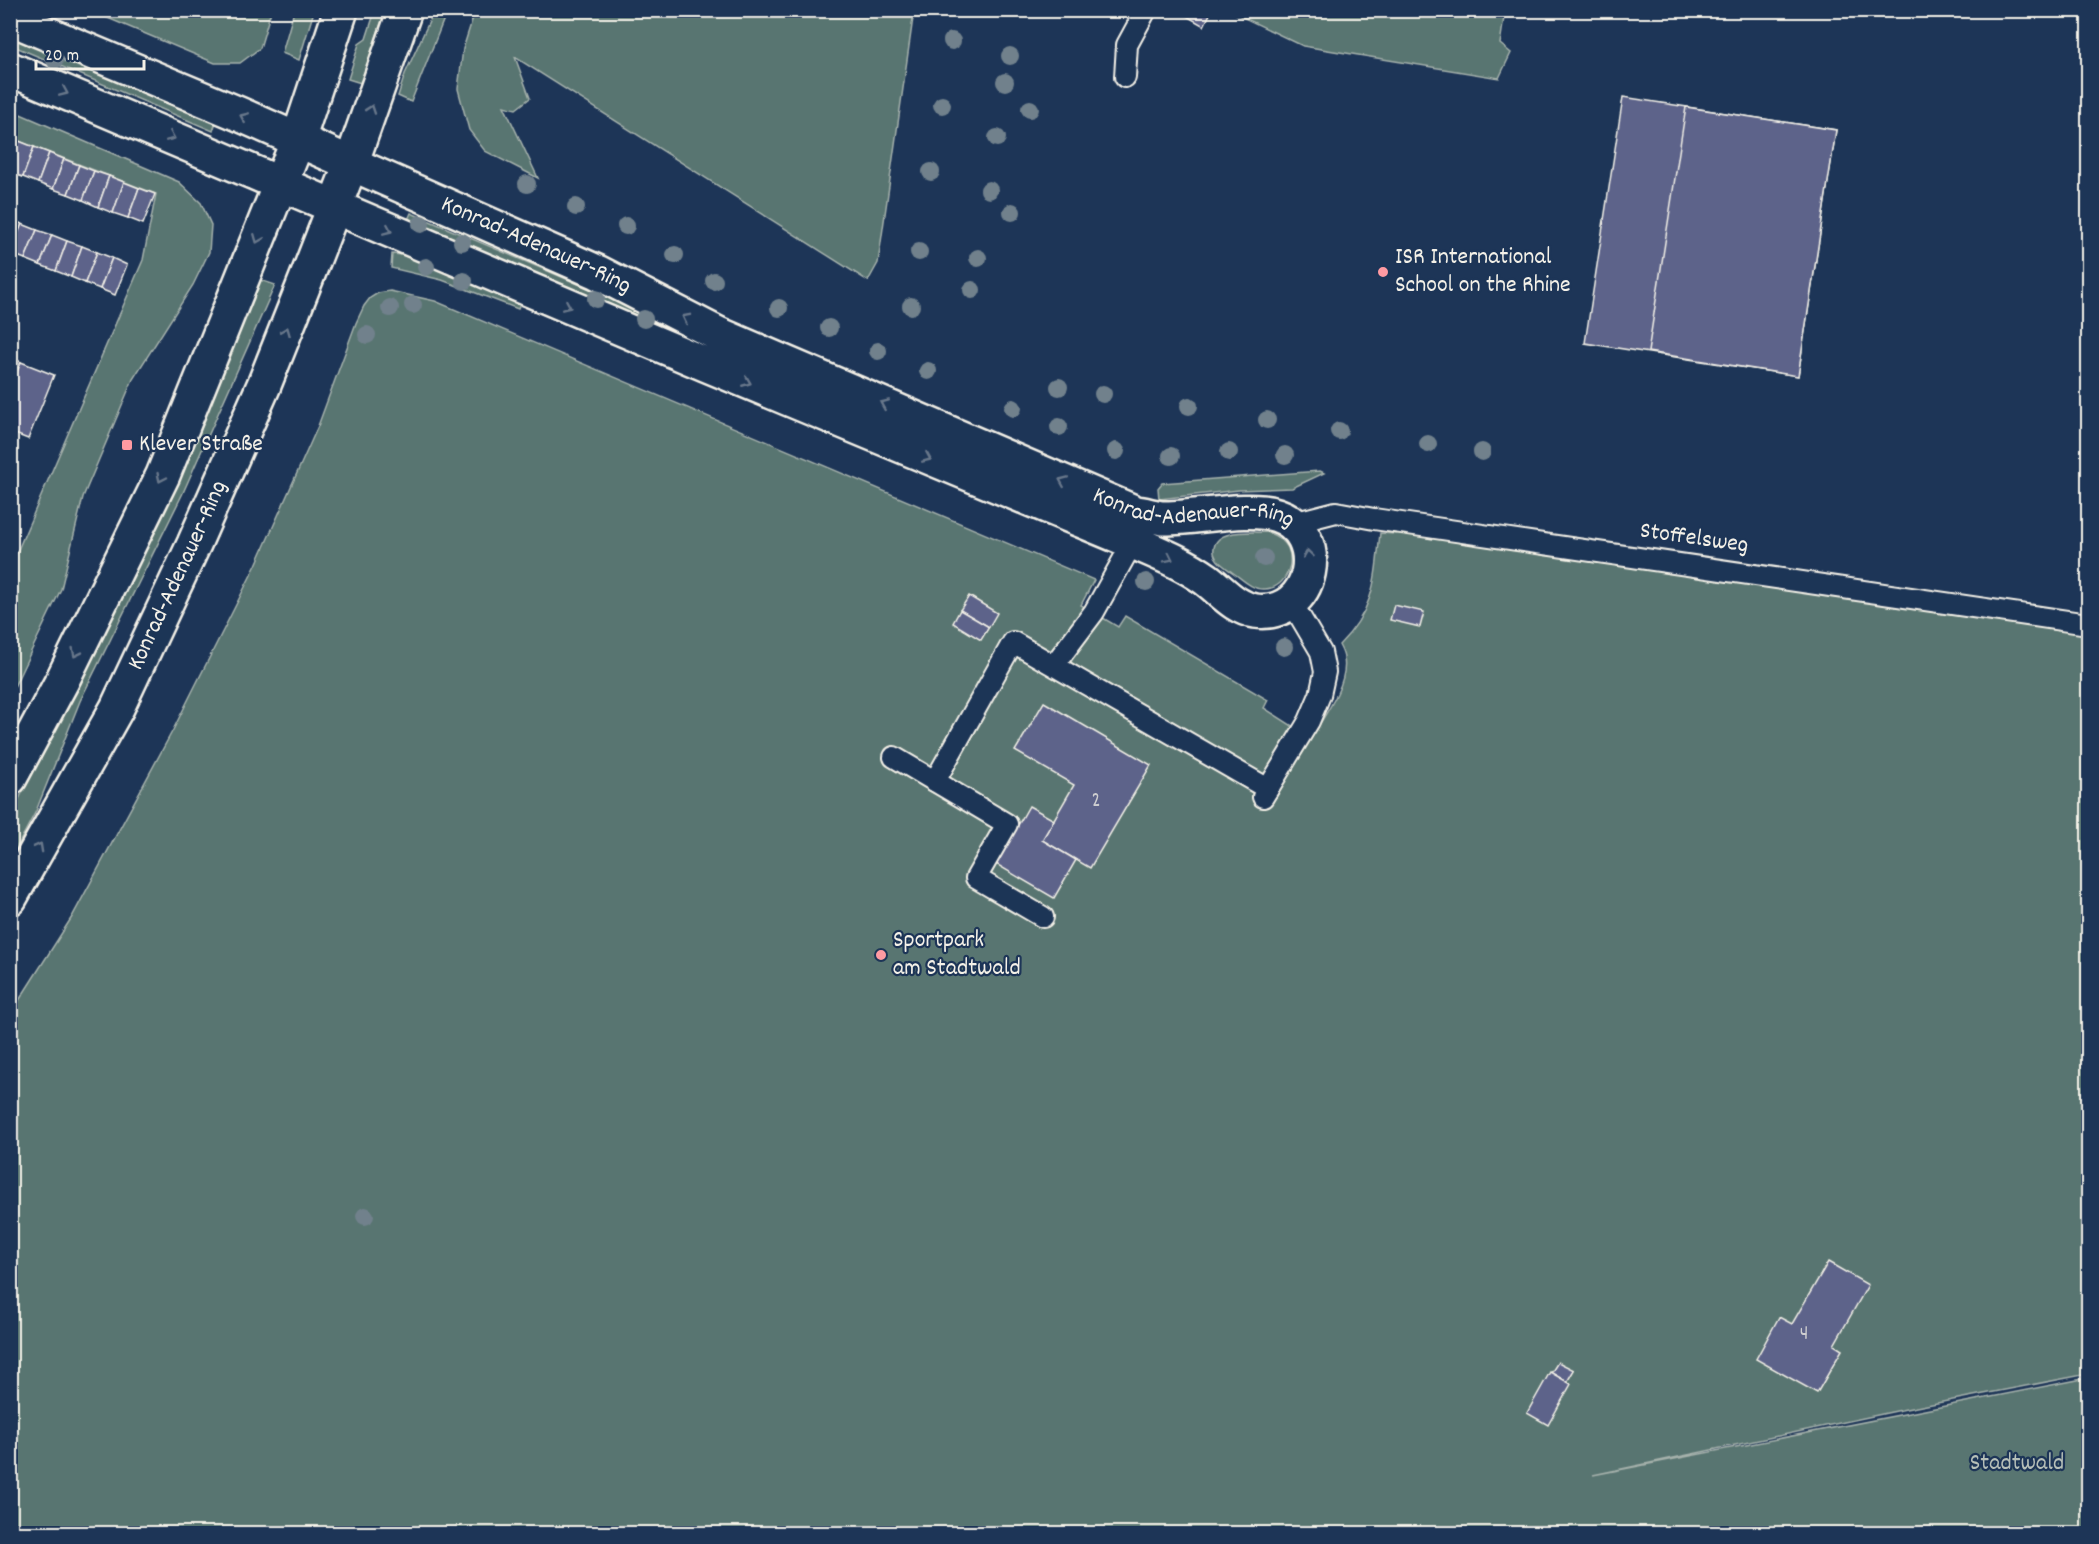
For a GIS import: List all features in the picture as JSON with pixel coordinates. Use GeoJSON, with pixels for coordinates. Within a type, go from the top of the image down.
{"type":"FeatureCollection","features":[{"type":"Feature","properties":{"kind":"street"},"geometry":{"type":"LineString","coordinates":[[10,778],[62,681],[163,475],[298,140],[342,10]]}},
{"type":"Feature","properties":{"kind":"street","name":"Konrad-Adenauer-Ring"},"geometry":{"type":"LineString","coordinates":[[10,898],[117,708],[194,544],[264,385],[351,164],[405,10]]}},
{"type":"Feature","properties":{"kind":"street"},"geometry":{"type":"LineString","coordinates":[[10,18],[298,140]]}},
{"type":"Feature","properties":{"kind":"street"},"geometry":{"type":"LineString","coordinates":[[10,69],[334,207]]}},
{"type":"Feature","properties":{"kind":"street","name":"Konrad-Adenauer-Ring"},"geometry":{"type":"LineString","coordinates":[[298,140],[597,272],[718,334],[1135,527],[1170,558],[1206,579],[1233,602],[1254,611],[1273,611],[1292,603],[1304,587],[1310,567],[1307,544],[1293,523],[1276,514],[1258,512],[1163,518],[1135,527],[705,364],[334,207]]}},
{"type":"Feature","properties":{"kind":"street"},"geometry":{"type":"LineString","coordinates":[[705,364],[718,334]]}},
{"type":"Feature","properties":{"kind":"lane"},"geometry":{"type":"LineString","coordinates":[[1125,77],[1127,45],[1146,10]]}},
{"type":"Feature","properties":{"kind":"lane","name":"Stoffelsweg"},"geometry":{"type":"LineString","coordinates":[[1293,523],[1336,512],[2088,624]]}},
{"type":"Feature","properties":{"kind":"lane"},"geometry":{"type":"LineString","coordinates":[[1054,665],[1094,612],[1135,527]]}},
{"type":"Feature","properties":{"kind":"lane"},"geometry":{"type":"LineString","coordinates":[[935,781],[1013,642],[1266,793],[1309,721],[1320,694],[1325,672],[1321,652],[1292,603]]}},
{"type":"Feature","properties":{"kind":"lane"},"geometry":{"type":"LineString","coordinates":[[894,757],[1007,824],[976,878],[1043,917]]}},
{"type":"Feature","properties":{"kind":"green space"},"geometry":{"type":"Polygon","coordinates":[[[91,11],[271,11],[260,48],[240,63],[215,63],[91,11]]]}},
{"type":"Feature","properties":{"kind":"green space"},"geometry":{"type":"Polygon","coordinates":[[[294,11],[314,11],[299,60],[282,53],[294,11]]]}},
{"type":"Feature","properties":{"kind":"green space"},"geometry":{"type":"Polygon","coordinates":[[[375,11],[385,11],[361,83],[348,79],[359,44],[366,39],[375,11]]]}},
{"type":"Feature","properties":{"kind":"green space"},"geometry":{"type":"Polygon","coordinates":[[[434,11],[447,11],[411,102],[398,96],[405,74],[434,11]]]}},
{"type":"Feature","properties":{"kind":"green space"},"geometry":{"type":"Polygon","coordinates":[[[475,11],[914,11],[878,263],[868,281],[515,57],[530,98],[516,109],[504,106],[538,178],[485,151],[469,130],[458,89],[463,49],[475,11]]]}},
{"type":"Feature","properties":{"kind":"green space"},"geometry":{"type":"Polygon","coordinates":[[[1230,11],[1505,11],[1500,44],[1511,53],[1499,78],[1303,46],[1230,11]]]}},
{"type":"Feature","properties":{"kind":"green space"},"geometry":{"type":"Polygon","coordinates":[[[10,35],[199,115],[209,115],[217,119],[213,131],[11,45],[10,35]]]}},
{"type":"Feature","properties":{"kind":"green space"},"geometry":{"type":"Polygon","coordinates":[[[11,110],[179,182],[201,203],[211,225],[209,252],[193,285],[133,379],[83,497],[61,589],[11,693],[11,566],[143,260],[156,194],[11,138],[11,110]]]}},
{"type":"Feature","properties":{"kind":"green space"},"geometry":{"type":"Polygon","coordinates":[[[411,213],[649,314],[673,331],[673,335],[406,224],[411,213]]]}},
{"type":"Feature","properties":{"kind":"green space"},"geometry":{"type":"Polygon","coordinates":[[[392,254],[417,256],[523,297],[518,309],[442,280],[391,268],[392,254]]]}},
{"type":"Feature","properties":{"kind":"green space"},"geometry":{"type":"Polygon","coordinates":[[[260,280],[275,285],[182,495],[80,701],[36,811],[11,858],[11,814],[74,695],[174,490],[260,280]]]}},
{"type":"Feature","properties":{"kind":"green space","name":"Sportpark am Stadtwald"},"geometry":{"type":"Polygon","coordinates":[[[390,291],[435,301],[1094,580],[1081,605],[1118,627],[1125,616],[1268,700],[1264,708],[1311,738],[1334,700],[1343,679],[1344,657],[1339,645],[1360,619],[1371,593],[1380,533],[1396,534],[1402,531],[2088,633],[2088,1374],[1906,1409],[1593,1475],[2088,1378],[2088,1533],[11,1534],[11,1013],[72,917],[173,730],[256,565],[318,426],[364,306],[378,293],[390,291]]]}},
{"type":"Feature","properties":{"kind":"green space"},"geometry":{"type":"Polygon","coordinates":[[[1320,471],[1324,473],[1292,488],[1239,490],[1159,499],[1158,488],[1162,483],[1320,471]]]}},
{"type":"Feature","properties":{"kind":"green space"},"geometry":{"type":"Polygon","coordinates":[[[1267,532],[1279,538],[1286,545],[1290,562],[1282,581],[1271,588],[1260,589],[1247,583],[1222,565],[1215,556],[1214,548],[1221,537],[1228,534],[1267,532]]]}},
{"type":"Feature","properties":{"kind":"building"},"geometry":{"type":"Polygon","coordinates":[[[1176,10],[1212,10],[1204,26],[1176,10]]]}},
{"type":"Feature","properties":{"kind":"building"},"geometry":{"type":"Polygon","coordinates":[[[1623,97],[1836,130],[1798,376],[1585,343],[1623,97]]]}},
{"type":"Feature","properties":{"kind":"building"},"geometry":{"type":"Polygon","coordinates":[[[1686,107],[1836,130],[1798,376],[1648,352],[1686,107]]]}},
{"type":"Feature","properties":{"kind":"building"},"geometry":{"type":"Polygon","coordinates":[[[10,138],[19,141],[10,163],[10,138]]]}},
{"type":"Feature","properties":{"kind":"building"},"geometry":{"type":"Polygon","coordinates":[[[19,141],[34,147],[23,177],[10,173],[10,163],[19,141]]]}},
{"type":"Feature","properties":{"kind":"building"},"geometry":{"type":"Polygon","coordinates":[[[34,147],[49,153],[38,183],[23,177],[34,147]]]}},
{"type":"Feature","properties":{"kind":"building"},"geometry":{"type":"Polygon","coordinates":[[[49,153],[64,159],[53,189],[38,183],[49,153]]]}},
{"type":"Feature","properties":{"kind":"building"},"geometry":{"type":"Polygon","coordinates":[[[64,159],[79,165],[68,194],[53,189],[64,159]]]}},
{"type":"Feature","properties":{"kind":"building"},"geometry":{"type":"Polygon","coordinates":[[[79,165],[94,171],[83,200],[68,194],[79,165]]]}},
{"type":"Feature","properties":{"kind":"building"},"geometry":{"type":"Polygon","coordinates":[[[94,171],[109,176],[98,207],[83,200],[94,171]]]}},
{"type":"Feature","properties":{"kind":"building"},"geometry":{"type":"Polygon","coordinates":[[[109,176],[124,182],[113,213],[98,207],[109,176]]]}},
{"type":"Feature","properties":{"kind":"building"},"geometry":{"type":"Polygon","coordinates":[[[124,182],[139,188],[128,218],[113,213],[124,182]]]}},
{"type":"Feature","properties":{"kind":"building"},"geometry":{"type":"Polygon","coordinates":[[[139,188],[155,194],[143,224],[128,218],[139,188]]]}},
{"type":"Feature","properties":{"kind":"building"},"geometry":{"type":"Polygon","coordinates":[[[10,219],[22,224],[10,253],[10,219]]]}},
{"type":"Feature","properties":{"kind":"building"},"geometry":{"type":"Polygon","coordinates":[[[22,224],[37,230],[25,259],[10,253],[22,224]]]}},
{"type":"Feature","properties":{"kind":"building"},"geometry":{"type":"Polygon","coordinates":[[[37,230],[52,235],[40,265],[25,259],[37,230]]]}},
{"type":"Feature","properties":{"kind":"building"},"geometry":{"type":"Polygon","coordinates":[[[52,235],[67,241],[56,271],[40,265],[52,235]]]}},
{"type":"Feature","properties":{"kind":"building"},"geometry":{"type":"Polygon","coordinates":[[[67,241],[82,246],[71,277],[56,271],[67,241]]]}},
{"type":"Feature","properties":{"kind":"building"},"geometry":{"type":"Polygon","coordinates":[[[82,246],[97,252],[85,283],[71,277],[82,246]]]}},
{"type":"Feature","properties":{"kind":"building"},"geometry":{"type":"Polygon","coordinates":[[[97,252],[112,258],[100,289],[85,283],[97,252]]]}},
{"type":"Feature","properties":{"kind":"building"},"geometry":{"type":"Polygon","coordinates":[[[112,258],[127,265],[115,295],[100,289],[112,258]]]}},
{"type":"Feature","properties":{"kind":"building"},"geometry":{"type":"Polygon","coordinates":[[[10,357],[21,362],[10,389],[10,357]]]}},
{"type":"Feature","properties":{"kind":"building"},"geometry":{"type":"Polygon","coordinates":[[[21,362],[54,375],[28,439],[10,432],[10,389],[21,362]]]}},
{"type":"Feature","properties":{"kind":"building"},"geometry":{"type":"Polygon","coordinates":[[[969,596],[997,613],[989,627],[960,610],[969,596]]]}},
{"type":"Feature","properties":{"kind":"building"},"geometry":{"type":"Polygon","coordinates":[[[1394,605],[1424,612],[1420,627],[1390,620],[1394,605]]]}},
{"type":"Feature","properties":{"kind":"building"},"geometry":{"type":"Polygon","coordinates":[[[960,610],[989,627],[981,640],[953,623],[960,610]]]}},
{"type":"Feature","properties":{"kind":"building"},"geometry":{"type":"Polygon","coordinates":[[[1044,702],[1151,765],[1090,868],[1042,840],[1074,785],[1015,751],[1044,702]]]}},
{"type":"Feature","properties":{"kind":"building"},"geometry":{"type":"Polygon","coordinates":[[[1029,806],[1054,820],[1042,840],[1076,860],[1054,898],[996,864],[1029,806]]]}},
{"type":"Feature","properties":{"kind":"building"},"geometry":{"type":"Polygon","coordinates":[[[1828,1262],[1868,1285],[1834,1345],[1842,1350],[1817,1393],[1756,1359],[1779,1317],[1792,1324],[1828,1262]]]}},
{"type":"Feature","properties":{"kind":"building"},"geometry":{"type":"Polygon","coordinates":[[[1558,1362],[1574,1370],[1567,1382],[1551,1373],[1558,1362]]]}},
{"type":"Feature","properties":{"kind":"building"},"geometry":{"type":"Polygon","coordinates":[[[1550,1372],[1571,1384],[1548,1425],[1527,1413],[1550,1372]]]}},
{"type":"Feature","properties":{"kind":"place","name":"ISR International School on the Rhine"},"geometry":{"type":"Point","coordinates":[1383,272]}},
{"type":"Feature","properties":{"kind":"place","name":"Klever Straße"},"geometry":{"type":"Point","coordinates":[127,445]}},
{"type":"Feature","properties":{"kind":"place","name":"Sportpark am Stadtwald"},"geometry":{"type":"Point","coordinates":[881,955]}},
{"type":"Feature","properties":{"kind":"park label","name":"Stadtwald"},"geometry":{"type":"Point","coordinates":[2017,1464]}}]}
